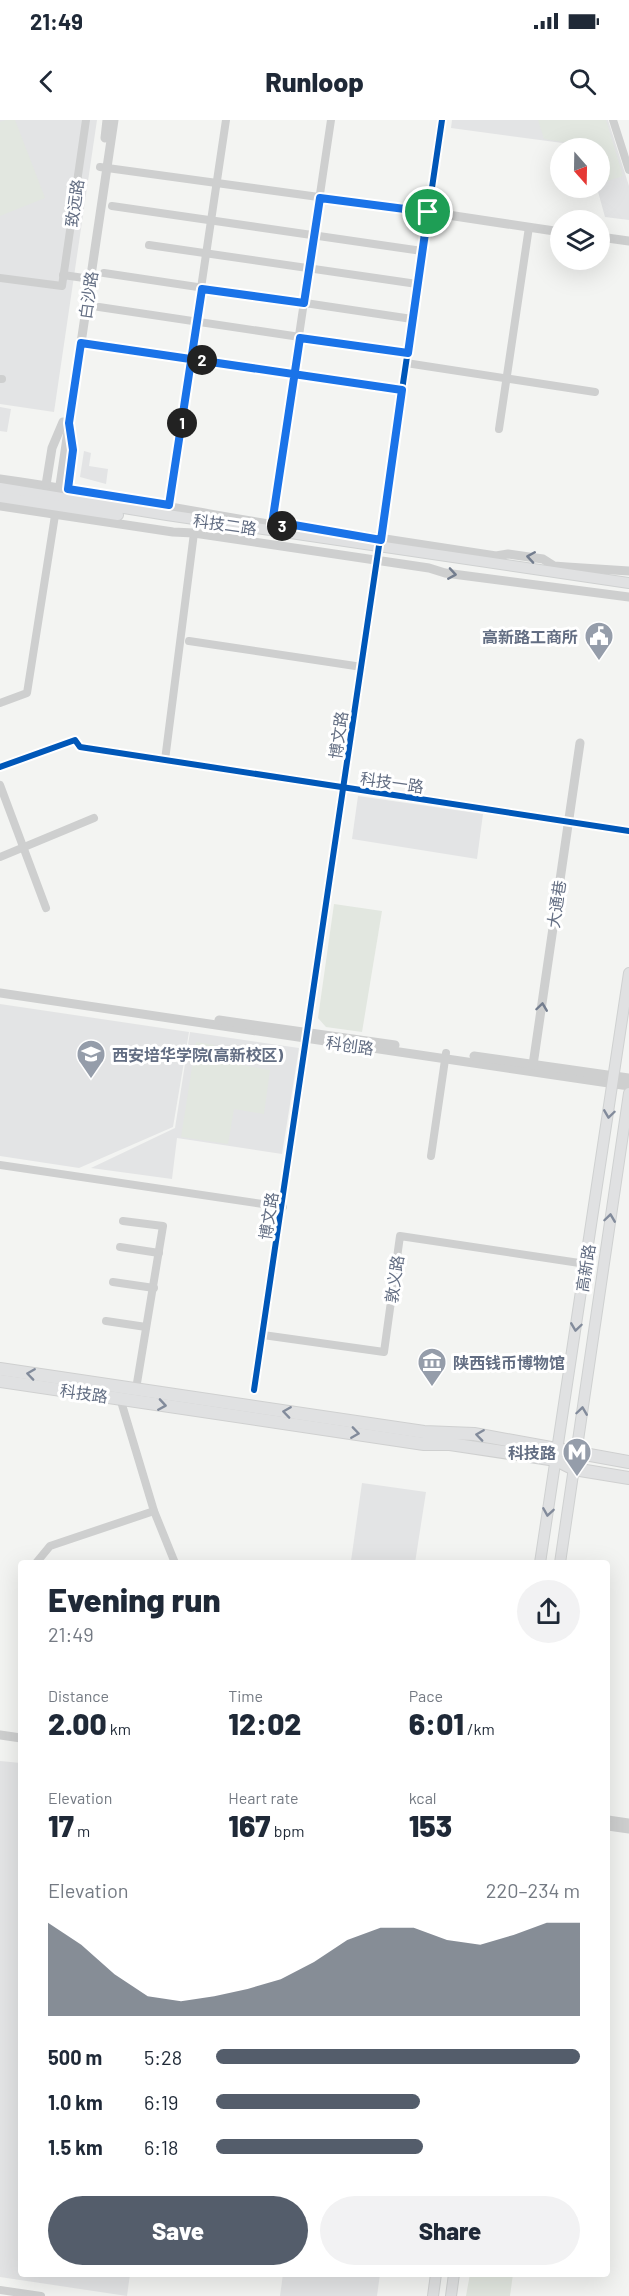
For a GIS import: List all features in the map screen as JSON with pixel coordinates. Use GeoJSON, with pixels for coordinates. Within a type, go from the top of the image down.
{"type":"FeatureCollection","features":[{"type":"Feature","properties":{"kind":"main road","name":"科技二路"},"geometry":{"type":"LineString","coordinates":[[0,488],[168,510],[379,550],[629,583]]}},
{"type":"Feature","properties":{"kind":"main road","name":"科技二路"},"geometry":{"type":"LineString","coordinates":[[0,497],[56,496],[629,590]]}},
{"type":"Feature","properties":{"kind":"main road","name":"高新路"},"geometry":{"type":"LineString","coordinates":[[540,1560],[629,973]]}},
{"type":"Feature","properties":{"kind":"main road","name":"高新路"},"geometry":{"type":"LineString","coordinates":[[560,1560],[629,1093]]}},
{"type":"Feature","properties":{"kind":"main road","name":"科技路"},"geometry":{"type":"LineString","coordinates":[[0,1369],[424,1432],[460,1432],[629,1462]]}},
{"type":"Feature","properties":{"kind":"main road","name":"科技路"},"geometry":{"type":"LineString","coordinates":[[0,1381],[556,1461],[574,1469],[629,1478]]}},
{"type":"Feature","properties":{"kind":"main road"},"geometry":{"type":"LineString","coordinates":[[433,2296],[436,2277]]}},
{"type":"Feature","properties":{"kind":"main road"},"geometry":{"type":"LineString","coordinates":[[451,2296],[454,2277]]}},
{"type":"Feature","properties":{"kind":"street","name":"致远路"},"geometry":{"type":"LineString","coordinates":[[0,278],[62,286],[86,120]]}},
{"type":"Feature","properties":{"kind":"street","name":"白沙路"},"geometry":{"type":"LineString","coordinates":[[66,423],[81,343],[107,120]]}},
{"type":"Feature","properties":{"kind":"street","name":"白沙路"},"geometry":{"type":"LineString","coordinates":[[56,496],[84,278],[103,167],[114,120]]}},
{"type":"Feature","properties":{"kind":"street"},"geometry":{"type":"LineString","coordinates":[[226,120],[168,510],[294,525],[479,578],[629,597]]}},
{"type":"Feature","properties":{"kind":"street"},"geometry":{"type":"LineString","coordinates":[[272,524],[331,120]]}},
{"type":"Feature","properties":{"kind":"street","name":"博文路"},"geometry":{"type":"LineString","coordinates":[[254,1390],[283,1207],[442,120]]}},
{"type":"Feature","properties":{"kind":"street"},"geometry":{"type":"LineString","coordinates":[[613,120],[629,170]]}},
{"type":"Feature","properties":{"kind":"street"},"geometry":{"type":"LineString","coordinates":[[103,167],[550,230]]}},
{"type":"Feature","properties":{"kind":"street"},"geometry":{"type":"LineString","coordinates":[[112,206],[422,251]]}},
{"type":"Feature","properties":{"kind":"street"},"geometry":{"type":"LineString","coordinates":[[499,429],[529,227]]}},
{"type":"Feature","properties":{"kind":"street"},"geometry":{"type":"LineString","coordinates":[[610,238],[629,241]]}},
{"type":"Feature","properties":{"kind":"street"},"geometry":{"type":"LineString","coordinates":[[149,245],[417,284]]}},
{"type":"Feature","properties":{"kind":"street"},"geometry":{"type":"LineString","coordinates":[[104,273],[412,319]]}},
{"type":"Feature","properties":{"kind":"street"},"geometry":{"type":"LineString","coordinates":[[63,274],[84,278]]}},
{"type":"Feature","properties":{"kind":"street"},"geometry":{"type":"LineString","coordinates":[[99,307],[408,353]]}},
{"type":"Feature","properties":{"kind":"street"},"geometry":{"type":"LineString","coordinates":[[81,343],[402,390]]}},
{"type":"Feature","properties":{"kind":"street"},"geometry":{"type":"LineString","coordinates":[[406,363],[595,392]]}},
{"type":"Feature","properties":{"kind":"street"},"geometry":{"type":"LineString","coordinates":[[0,703],[27,693],[56,496],[52,448],[66,423]]}},
{"type":"Feature","properties":{"kind":"street"},"geometry":{"type":"LineString","coordinates":[[0,479],[172,532],[379,550],[496,556],[508,554],[543,559],[554,566],[629,571]]}},
{"type":"Feature","properties":{"kind":"street"},"geometry":{"type":"LineString","coordinates":[[0,506],[56,496]]}},
{"type":"Feature","properties":{"kind":"street"},"geometry":{"type":"LineString","coordinates":[[165,760],[194,533]]}},
{"type":"Feature","properties":{"kind":"street"},"geometry":{"type":"LineString","coordinates":[[189,640],[362,667]]}},
{"type":"Feature","properties":{"kind":"street"},"geometry":{"type":"LineString","coordinates":[[0,767],[75,740],[80,747]]}},
{"type":"Feature","properties":{"kind":"street","name":"大通巷"},"geometry":{"type":"LineString","coordinates":[[534,1065],[580,743]]}},
{"type":"Feature","properties":{"kind":"street","name":"科技一路"},"geometry":{"type":"LineString","coordinates":[[80,747],[629,831]]}},
{"type":"Feature","properties":{"kind":"street"},"geometry":{"type":"LineString","coordinates":[[0,785],[26,847],[46,908]]}},
{"type":"Feature","properties":{"kind":"street"},"geometry":{"type":"LineString","coordinates":[[0,857],[94,818]]}},
{"type":"Feature","properties":{"kind":"street","name":"科创路"},"geometry":{"type":"LineString","coordinates":[[0,987],[308,1036]]}},
{"type":"Feature","properties":{"kind":"street","name":"科创路"},"geometry":{"type":"LineString","coordinates":[[0,993],[614,1080],[629,1078]]}},
{"type":"Feature","properties":{"kind":"street"},"geometry":{"type":"LineString","coordinates":[[431,1155],[446,1055]]}},
{"type":"Feature","properties":{"kind":"street","name":"科创路"},"geometry":{"type":"LineString","coordinates":[[446,1055],[534,1065],[614,1080],[629,1086]]}},
{"type":"Feature","properties":{"kind":"street"},"geometry":{"type":"LineString","coordinates":[[0,1165],[283,1207]]}},
{"type":"Feature","properties":{"kind":"street"},"geometry":{"type":"LineString","coordinates":[[123,1221],[163,1226],[136,1389]]}},
{"type":"Feature","properties":{"kind":"street","name":"敦义路"},"geometry":{"type":"LineString","coordinates":[[263,1335],[384,1352],[400,1236],[586,1264]]}},
{"type":"Feature","properties":{"kind":"street"},"geometry":{"type":"LineString","coordinates":[[120,1247],[159,1253]]}},
{"type":"Feature","properties":{"kind":"street"},"geometry":{"type":"LineString","coordinates":[[113,1282],[154,1288]]}},
{"type":"Feature","properties":{"kind":"street"},"geometry":{"type":"LineString","coordinates":[[106,1321],[146,1328]]}},
{"type":"Feature","properties":{"kind":"street"},"geometry":{"type":"LineString","coordinates":[[120,1398],[154,1511],[175,1560]]}},
{"type":"Feature","properties":{"kind":"street"},"geometry":{"type":"LineString","coordinates":[[38,1560],[50,1546],[154,1511]]}},
{"type":"Feature","properties":{"kind":"street"},"geometry":{"type":"LineString","coordinates":[[0,1735],[18,1738]]}},
{"type":"Feature","properties":{"kind":"street"},"geometry":{"type":"LineString","coordinates":[[610,1820],[629,1823]]}},
{"type":"Feature","properties":{"kind":"street"},"geometry":{"type":"LineString","coordinates":[[610,1826],[629,1829]]}},
{"type":"Feature","properties":{"kind":"street"},"geometry":{"type":"LineString","coordinates":[[0,2290],[41,2296]]}},
{"type":"Feature","properties":{"kind":"shaded area"},"geometry":{"type":"Polygon","coordinates":[[[0,120],[97,120],[54,412],[0,404],[0,120]]]}},
{"type":"Feature","properties":{"kind":"shaded area"},"geometry":{"type":"Polygon","coordinates":[[[15,120],[45,198],[0,216],[0,122],[15,120]]]}},
{"type":"Feature","properties":{"kind":"shaded area"},"geometry":{"type":"Polygon","coordinates":[[[452,120],[608,120],[629,186],[629,220],[610,218],[610,210],[603,210],[600,198],[610,198],[610,138],[550,138],[550,141],[451,128],[452,120]]]}},
{"type":"Feature","properties":{"kind":"shaded area"},"geometry":{"type":"Polygon","coordinates":[[[538,120],[606,120],[623,176],[610,180],[610,138],[544,139],[538,120]]]}},
{"type":"Feature","properties":{"kind":"shaded area"},"geometry":{"type":"Polygon","coordinates":[[[0,407],[11,409],[7,432],[0,431],[0,407]]]}},
{"type":"Feature","properties":{"kind":"shaded area"},"geometry":{"type":"Polygon","coordinates":[[[84,451],[91,453],[89,466],[108,469],[106,484],[80,477],[84,451]]]}},
{"type":"Feature","properties":{"kind":"shaded area"},"geometry":{"type":"Polygon","coordinates":[[[358,796],[483,814],[477,859],[352,839],[358,796]]]}},
{"type":"Feature","properties":{"kind":"shaded area"},"geometry":{"type":"Polygon","coordinates":[[[334,904],[382,911],[362,1032],[326,1027],[318,1018],[334,904]]]}},
{"type":"Feature","properties":{"kind":"shaded area","name":"西安培华学院(高新校区)"},"geometry":{"type":"Polygon","coordinates":[[[0,1004],[189,1032],[173,1127],[79,1168],[0,1156],[0,1004]]]}},
{"type":"Feature","properties":{"kind":"shaded area"},"geometry":{"type":"Polygon","coordinates":[[[190,1032],[299,1048],[282,1154],[177,1138],[172,1179],[91,1168],[175,1128],[190,1032]]]}},
{"type":"Feature","properties":{"kind":"shaded area"},"geometry":{"type":"Polygon","coordinates":[[[196,1042],[214,1045],[212,1060],[270,1070],[264,1114],[234,1109],[228,1144],[181,1137],[196,1042]]]}},
{"type":"Feature","properties":{"kind":"shaded area"},"geometry":{"type":"Polygon","coordinates":[[[362,1483],[426,1492],[415,1560],[351,1560],[362,1483]]]}},
{"type":"Feature","properties":{"kind":"shaded area"},"geometry":{"type":"Polygon","coordinates":[[[0,1761],[18,1763],[18,2277],[130,2277],[127,2296],[0,2277],[0,1761]]]}},
{"type":"Feature","properties":{"kind":"shaded area"},"geometry":{"type":"Polygon","coordinates":[[[283,2277],[380,2277],[377,2296],[280,2296],[283,2277]]]}},
{"type":"Feature","properties":{"kind":"shaded area"},"geometry":{"type":"Polygon","coordinates":[[[469,2277],[513,2277],[510,2296],[466,2296],[469,2277]]]}},
{"type":"Feature","properties":{"kind":"cycle path"},"geometry":{"type":"LineString","coordinates":[[254,1390],[442,120]]}},
{"type":"Feature","properties":{"kind":"cycle path"},"geometry":{"type":"LineString","coordinates":[[0,767],[75,740],[80,747],[629,831]]}},
{"type":"Feature","properties":{"kind":"place","name":"高新路工商所"},"geometry":{"type":"Point","coordinates":[599,662]}},
{"type":"Feature","properties":{"kind":"place","name":"西安培华学院(高新校区)"},"geometry":{"type":"Point","coordinates":[91,1080]}},
{"type":"Feature","properties":{"kind":"place","name":"陕西钱币博物馆"},"geometry":{"type":"Point","coordinates":[432,1388]}},
{"type":"Feature","properties":{"kind":"place","name":"科技路"},"geometry":{"type":"Point","coordinates":[577,1478]}},
{"type":"Feature","properties":{"kind":"route"},"geometry":{"type":"LineString","coordinates":[[428,212],[320,198],[304,303],[202,289],[192,359],[169,505],[68,489],[73,450],[69,423],[81,343],[192,359],[295,374],[402,390],[381,540],[339,531],[272,524],[295,374],[300,338],[408,353],[428,212]]}}]}
